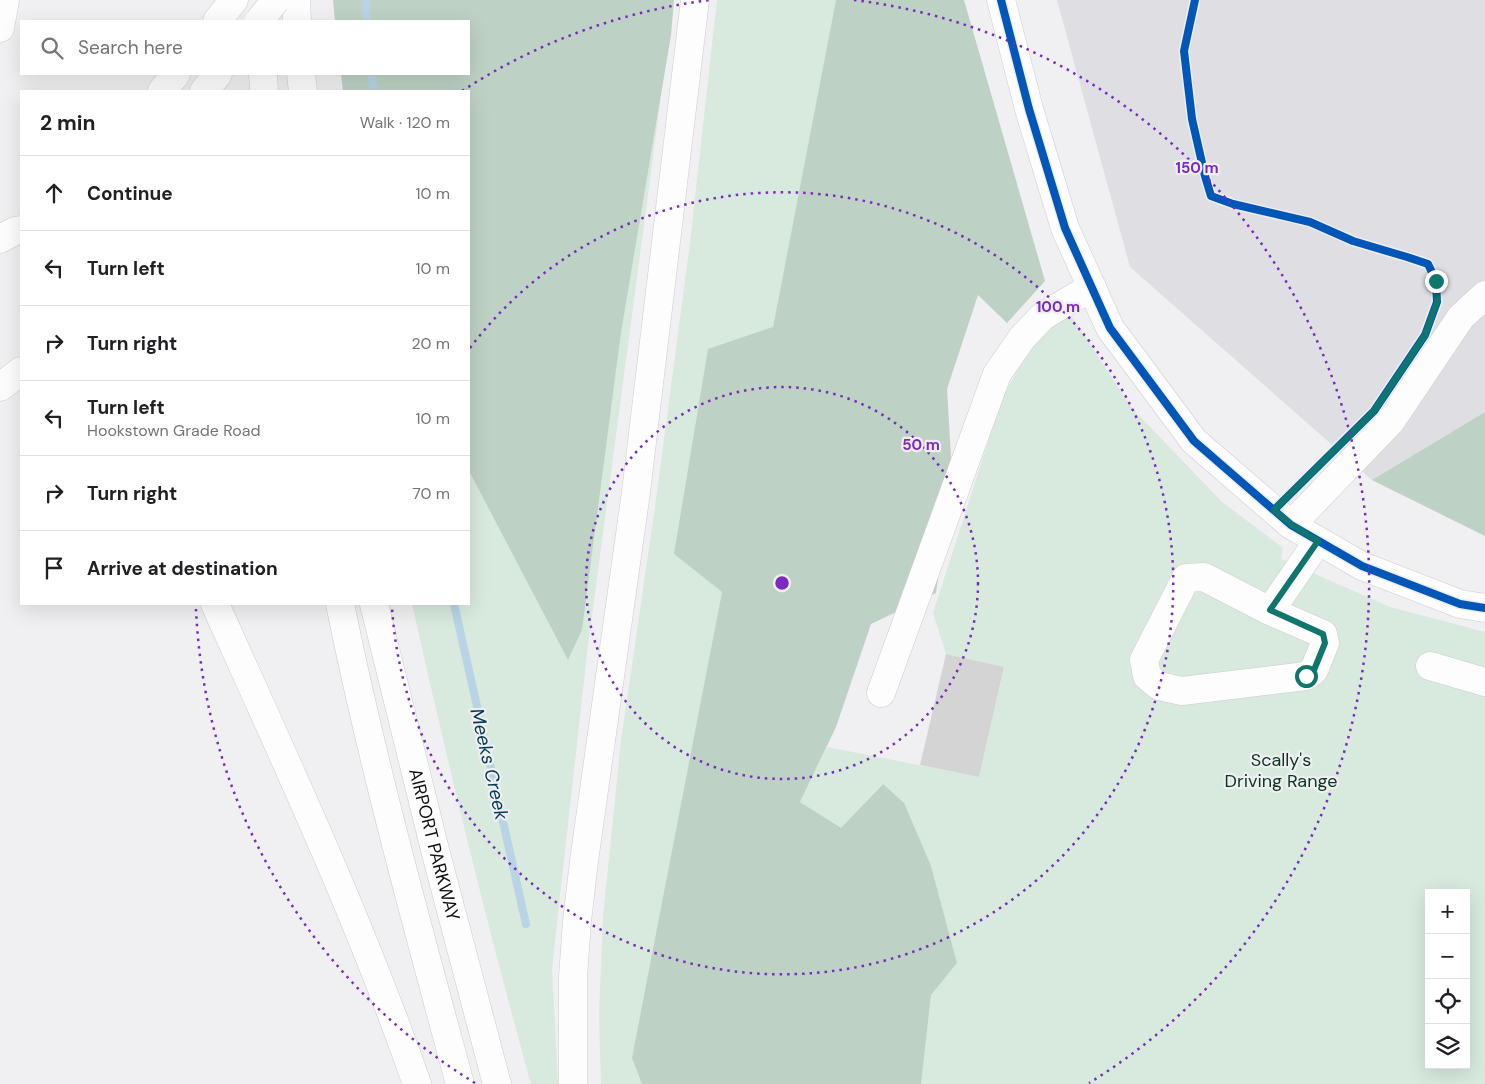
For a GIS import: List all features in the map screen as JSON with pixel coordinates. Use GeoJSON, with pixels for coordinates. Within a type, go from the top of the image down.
{"type":"FeatureCollection","features":[{"type":"Feature","properties":{"kind":"main road"},"geometry":{"type":"LineString","coordinates":[[0,28],[5,0]]}},
{"type":"Feature","properties":{"kind":"main road"},"geometry":{"type":"LineString","coordinates":[[218,20],[234,0]]}},
{"type":"Feature","properties":{"kind":"main road"},"geometry":{"type":"LineString","coordinates":[[260,0],[260,20]]}},
{"type":"Feature","properties":{"kind":"main road"},"geometry":{"type":"LineString","coordinates":[[261,20],[276,0]]}},
{"type":"Feature","properties":{"kind":"main road"},"geometry":{"type":"LineString","coordinates":[[296,0],[298,20]]}},
{"type":"Feature","properties":{"kind":"main road"},"geometry":{"type":"LineString","coordinates":[[573,1084],[573,977],[577,922],[636,492],[696,0]]}},
{"type":"Feature","properties":{"kind":"main road"},"geometry":{"type":"LineString","coordinates":[[1001,0],[1029,109],[1065,228],[1110,328],[1194,441],[1292,525],[1318,541],[1362,566],[1460,604],[1485,608]]}},
{"type":"Feature","properties":{"kind":"main road"},"geometry":{"type":"LineString","coordinates":[[163,90],[175,75]]}},
{"type":"Feature","properties":{"kind":"main road"},"geometry":{"type":"LineString","coordinates":[[205,90],[217,75]]}},
{"type":"Feature","properties":{"kind":"main road"},"geometry":{"type":"LineString","coordinates":[[264,75],[264,90]]}},
{"type":"Feature","properties":{"kind":"main road"},"geometry":{"type":"LineString","coordinates":[[301,75],[303,90]]}},
{"type":"Feature","properties":{"kind":"main road"},"geometry":{"type":"LineString","coordinates":[[0,239],[20,230]]}},
{"type":"Feature","properties":{"kind":"main road"},"geometry":{"type":"LineString","coordinates":[[881,693],[997,374],[1022,338],[1043,316],[1092,287]]}},
{"type":"Feature","properties":{"kind":"main road"},"geometry":{"type":"LineString","coordinates":[[1292,525],[1391,421],[1461,317],[1485,295]]}},
{"type":"Feature","properties":{"kind":"main road"},"geometry":{"type":"LineString","coordinates":[[0,358],[20,366]]}},
{"type":"Feature","properties":{"kind":"main road"},"geometry":{"type":"LineString","coordinates":[[0,387],[20,372]]}},
{"type":"Feature","properties":{"kind":"main road"},"geometry":{"type":"LineString","coordinates":[[1270,610],[1318,541]]}},
{"type":"Feature","properties":{"kind":"main road"},"geometry":{"type":"LineString","coordinates":[[1204,577],[1270,610],[1323,634],[1325,643],[1314,670],[1306,676],[1182,691],[1159,686],[1147,676],[1144,660],[1186,578],[1204,577]]}},
{"type":"Feature","properties":{"kind":"main road"},"geometry":{"type":"LineString","coordinates":[[215,605],[342,887],[417,1084]]}},
{"type":"Feature","properties":{"kind":"main road","name":"AIRPORT PARKWAY"},"geometry":{"type":"LineString","coordinates":[[340,605],[398,855],[460,1084]]}},
{"type":"Feature","properties":{"kind":"main road","name":"AIRPORT PARKWAY"},"geometry":{"type":"LineString","coordinates":[[374,605],[435,850],[497,1084]]}},
{"type":"Feature","properties":{"kind":"main road"},"geometry":{"type":"LineString","coordinates":[[1430,666],[1485,682]]}},
{"type":"Feature","properties":{"kind":"shaded area"},"geometry":{"type":"Polygon","coordinates":[[[1057,0],[1485,0],[1485,412],[1372,480],[1130,267],[1057,0]]]}},
{"type":"Feature","properties":{"kind":"green space"},"geometry":{"type":"Polygon","coordinates":[[[333,0],[674,0],[671,35],[621,333],[582,630],[568,660],[470,473],[470,90],[343,90],[341,75],[470,75],[470,20],[335,20],[333,0]]]}},
{"type":"Feature","properties":{"kind":"green space"},"geometry":{"type":"Polygon","coordinates":[[[717,0],[836,0],[773,327],[674,554],[722,592],[633,1058],[642,1084],[601,1084],[599,1015],[603,917],[621,741],[656,500],[690,243],[717,0]]]}},
{"type":"Feature","properties":{"kind":"green space"},"geometry":{"type":"Polygon","coordinates":[[[836,0],[964,0],[1045,281],[1007,323],[978,295],[947,389],[952,474],[936,593],[871,624],[836,727],[800,802],[841,828],[883,784],[904,803],[931,866],[957,963],[931,995],[921,1084],[642,1084],[632,1058],[722,592],[674,554],[708,349],[773,327],[836,0]]]}},
{"type":"Feature","properties":{"kind":"green space"},"geometry":{"type":"Polygon","coordinates":[[[662,89],[587,653],[552,968],[558,1084],[531,1084],[468,845],[412,605],[470,605],[470,473],[568,660],[582,630],[621,333],[662,89]]]}},
{"type":"Feature","properties":{"kind":"green space","name":"Scally's Driving Range"},"geometry":{"type":"Polygon","coordinates":[[[1073,318],[1131,407],[1222,502],[1283,548],[1281,559],[1390,607],[1485,632],[1485,1084],[921,1084],[931,995],[957,963],[931,866],[882,784],[841,829],[800,802],[827,747],[979,777],[1004,668],[946,654],[933,613],[1003,396],[1030,349],[1044,330],[1060,320],[1073,318]]]}},
{"type":"Feature","properties":{"kind":"green space"},"geometry":{"type":"Polygon","coordinates":[[[1485,412],[1485,536],[1372,480],[1485,412]]]}},
{"type":"Feature","properties":{"kind":"building"},"geometry":{"type":"Polygon","coordinates":[[[946,654],[1004,667],[979,777],[920,765],[946,654]]]}},
{"type":"Feature","properties":{"kind":"waterway","name":"Meeks Creek"},"geometry":{"type":"LineString","coordinates":[[367,0],[367,20]]}},
{"type":"Feature","properties":{"kind":"waterway","name":"Meeks Creek"},"geometry":{"type":"LineString","coordinates":[[372,75],[373,90]]}},
{"type":"Feature","properties":{"kind":"waterway","name":"Meeks Creek"},"geometry":{"type":"LineString","coordinates":[[454,605],[526,924]]}},
{"type":"Feature","properties":{"kind":"cycle path"},"geometry":{"type":"LineString","coordinates":[[1001,0],[1029,109],[1065,228],[1110,328],[1194,441],[1291,525],[1362,566],[1460,604],[1485,608]]}},
{"type":"Feature","properties":{"kind":"cycle path"},"geometry":{"type":"LineString","coordinates":[[1195,0],[1184,51],[1192,119],[1211,196],[1233,204],[1310,222],[1353,241],[1428,264],[1436,281],[1437,302],[1425,335],[1374,411],[1274,510]]}},
{"type":"Feature","properties":{"kind":"route"},"geometry":{"type":"LineString","coordinates":[[1306,676],[1314,670],[1325,643],[1323,634],[1270,610],[1318,541],[1292,525],[1274,510],[1374,411],[1425,335],[1437,302],[1436,281]]}}]}
